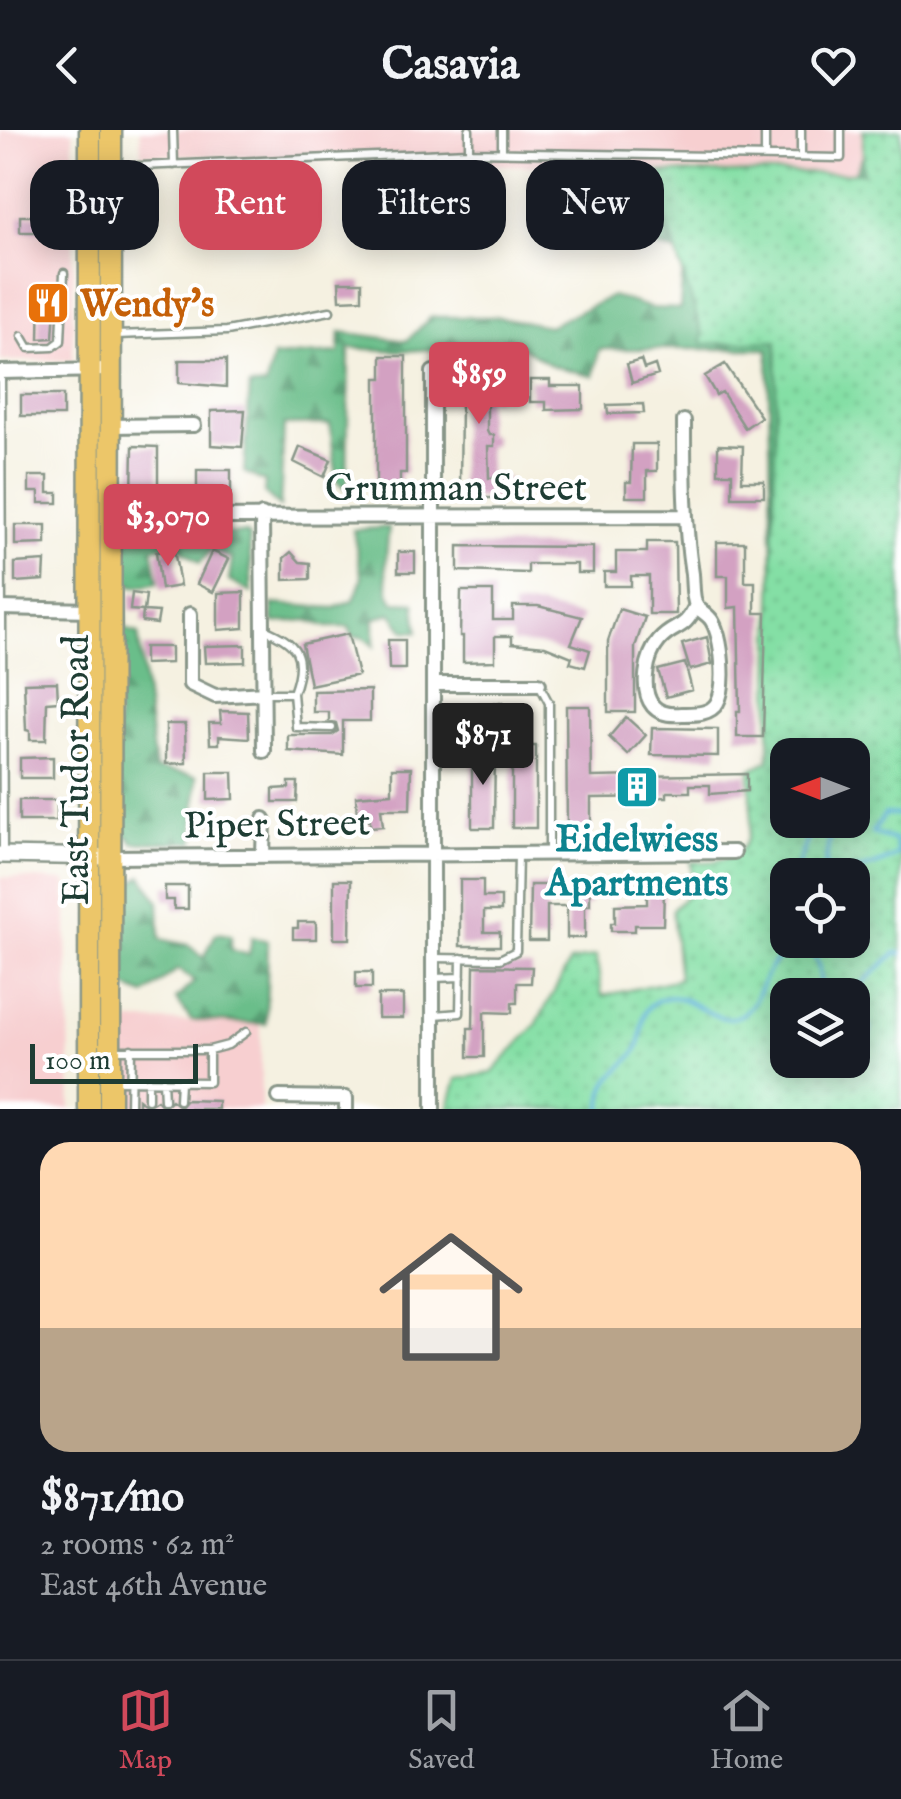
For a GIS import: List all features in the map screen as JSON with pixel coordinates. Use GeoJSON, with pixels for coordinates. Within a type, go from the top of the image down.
{"type":"FeatureCollection","features":[{"type":"Feature","properties":{"kind":"main road","name":"East Tudor Road"},"geometry":{"type":"LineString","coordinates":[[89,1109],[91,610],[100,370],[90,130]]}},
{"type":"Feature","properties":{"kind":"main road","name":"East Tudor Road"},"geometry":{"type":"LineString","coordinates":[[111,130],[111,160]]}},
{"type":"Feature","properties":{"kind":"main road","name":"East Tudor Road"},"geometry":{"type":"LineString","coordinates":[[110,1109],[120,1081],[120,1050],[110,857],[110,426],[100,370],[110,336],[111,250]]}},
{"type":"Feature","properties":{"kind":"street"},"geometry":{"type":"LineString","coordinates":[[0,372],[100,370]]}},
{"type":"Feature","properties":{"kind":"street"},"geometry":{"type":"LineString","coordinates":[[433,372],[433,1109]]}},
{"type":"Feature","properties":{"kind":"street"},"geometry":{"type":"LineString","coordinates":[[684,422],[684,516],[696,606],[688,624],[664,636],[650,659],[646,691],[661,712],[699,714],[716,704],[722,666],[720,641],[713,622],[696,606]]}},
{"type":"Feature","properties":{"kind":"street"},"geometry":{"type":"LineString","coordinates":[[110,426],[194,425]]}},
{"type":"Feature","properties":{"kind":"street"},"geometry":{"type":"LineString","coordinates":[[262,515],[264,751]]}},
{"type":"Feature","properties":{"kind":"street","name":"Grumman Street"},"geometry":{"type":"LineString","coordinates":[[108,516],[684,516]]}},
{"type":"Feature","properties":{"kind":"street"},"geometry":{"type":"LineString","coordinates":[[2,608],[91,610]]}},
{"type":"Feature","properties":{"kind":"street"},"geometry":{"type":"LineString","coordinates":[[190,614],[190,684],[215,696],[264,694]]}},
{"type":"Feature","properties":{"kind":"street"},"geometry":{"type":"LineString","coordinates":[[434,684],[539,684]]}},
{"type":"Feature","properties":{"kind":"street"},"geometry":{"type":"LineString","coordinates":[[263,855],[264,818]]}},
{"type":"Feature","properties":{"kind":"street","name":"Piper Street"},"geometry":{"type":"LineString","coordinates":[[1,855],[734,852]]}},
{"type":"Feature","properties":{"kind":"street"},"geometry":{"type":"LineString","coordinates":[[279,1097],[346,1098],[346,1109]]}},
{"type":"Feature","properties":{"kind":"lane"},"geometry":{"type":"LineString","coordinates":[[174,130],[174,164]]}},
{"type":"Feature","properties":{"kind":"lane"},"geometry":{"type":"LineString","coordinates":[[469,130],[469,152]]}},
{"type":"Feature","properties":{"kind":"lane"},"geometry":{"type":"LineString","coordinates":[[502,130],[502,152]]}},
{"type":"Feature","properties":{"kind":"lane"},"geometry":{"type":"LineString","coordinates":[[765,156],[766,130]]}},
{"type":"Feature","properties":{"kind":"lane"},"geometry":{"type":"LineString","coordinates":[[801,157],[802,130]]}},
{"type":"Feature","properties":{"kind":"lane"},"geometry":{"type":"LineString","coordinates":[[159,165],[469,152],[841,158],[841,130]]}},
{"type":"Feature","properties":{"kind":"lane"},"geometry":{"type":"LineString","coordinates":[[22,336],[29,348],[53,347],[61,341],[64,273]]}},
{"type":"Feature","properties":{"kind":"lane"},"geometry":{"type":"LineString","coordinates":[[110,336],[227,332],[330,311]]}},
{"type":"Feature","properties":{"kind":"lane"},"geometry":{"type":"LineString","coordinates":[[0,372],[1,855]]}},
{"type":"Feature","properties":{"kind":"lane"},"geometry":{"type":"LineString","coordinates":[[263,629],[293,644],[298,670],[293,692],[296,728],[332,728]]}},
{"type":"Feature","properties":{"kind":"lane"},"geometry":{"type":"LineString","coordinates":[[539,684],[548,702],[548,853]]}},
{"type":"Feature","properties":{"kind":"lane"},"geometry":{"type":"LineString","coordinates":[[264,694],[293,692]]}},
{"type":"Feature","properties":{"kind":"lane"},"geometry":{"type":"LineString","coordinates":[[432,958],[500,958],[516,951],[518,853]]}},
{"type":"Feature","properties":{"kind":"lane"},"geometry":{"type":"LineString","coordinates":[[433,1014],[460,1012],[461,958]]}},
{"type":"Feature","properties":{"kind":"lane"},"geometry":{"type":"LineString","coordinates":[[432,978],[461,977]]}},
{"type":"Feature","properties":{"kind":"lane"},"geometry":{"type":"LineString","coordinates":[[120,1050],[209,1050],[228,1045],[246,1032]]}},
{"type":"Feature","properties":{"kind":"lane"},"geometry":{"type":"LineString","coordinates":[[130,1109],[120,1081],[209,1082],[209,1050]]}},
{"type":"Feature","properties":{"kind":"lane"},"geometry":{"type":"LineString","coordinates":[[148,1081],[148,1100]]}},
{"type":"Feature","properties":{"kind":"lane"},"geometry":{"type":"LineString","coordinates":[[164,1082],[164,1100]]}},
{"type":"Feature","properties":{"kind":"lane"},"geometry":{"type":"LineString","coordinates":[[180,1082],[180,1100]]}},
{"type":"Feature","properties":{"kind":"shaded area"},"geometry":{"type":"Polygon","coordinates":[[[0,130],[73,130],[73,160],[30,160],[30,250],[73,250],[73,360],[0,361],[0,130]]]}},
{"type":"Feature","properties":{"kind":"shaded area"},"geometry":{"type":"Polygon","coordinates":[[[140,130],[864,130],[864,176],[664,170],[664,160],[526,160],[526,166],[506,165],[506,160],[141,154],[140,130]]]}},
{"type":"Feature","properties":{"kind":"shaded area"},"geometry":{"type":"Polygon","coordinates":[[[0,877],[66,881],[71,1109],[0,1109],[0,877]]]}},
{"type":"Feature","properties":{"kind":"shaded area"},"geometry":{"type":"Polygon","coordinates":[[[120,1021],[261,1022],[261,1109],[120,1109],[120,1021]]]}},
{"type":"Feature","properties":{"kind":"green space"},"geometry":{"type":"Polygon","coordinates":[[[863,130],[901,130],[901,1109],[448,1109],[457,1079],[492,1073],[536,1025],[570,962],[596,956],[602,996],[679,979],[672,910],[693,889],[691,862],[714,861],[742,849],[751,824],[750,770],[769,760],[777,341],[702,344],[702,333],[664,214],[664,173],[863,173],[863,130]]]}},
{"type":"Feature","properties":{"kind":"green space"},"geometry":{"type":"Polygon","coordinates":[[[897,130],[791,738],[774,738],[768,349],[599,349],[594,376],[551,365],[519,345],[401,351],[349,348],[347,489],[337,482],[330,424],[284,425],[280,507],[264,493],[265,482],[244,472],[250,386],[266,386],[273,357],[339,353],[340,332],[407,341],[431,317],[498,317],[549,326],[612,296],[651,308],[680,309],[684,253],[664,249],[664,224],[672,220],[669,205],[664,204],[664,172],[852,178],[868,145],[897,130]]]}},
{"type":"Feature","properties":{"kind":"green space"},"geometry":{"type":"Polygon","coordinates":[[[389,527],[387,585],[394,602],[415,603],[418,632],[405,631],[391,613],[374,619],[374,646],[363,637],[353,637],[349,627],[327,627],[307,620],[273,623],[272,604],[335,608],[354,600],[362,579],[353,530],[389,527]]]}},
{"type":"Feature","properties":{"kind":"green space"},"geometry":{"type":"Polygon","coordinates":[[[245,533],[249,537],[252,593],[229,581],[232,558],[211,550],[200,563],[175,544],[152,548],[158,582],[134,586],[121,579],[123,538],[128,534],[245,533]]]}},
{"type":"Feature","properties":{"kind":"green space"},"geometry":{"type":"Polygon","coordinates":[[[125,602],[125,629],[138,633],[155,769],[197,776],[194,842],[134,843],[118,827],[117,608],[125,602]]]}},
{"type":"Feature","properties":{"kind":"green space"},"geometry":{"type":"Polygon","coordinates":[[[142,876],[159,902],[160,939],[188,945],[204,958],[216,933],[231,935],[231,950],[249,955],[252,937],[268,941],[266,1024],[191,1020],[176,999],[195,981],[178,969],[145,995],[124,987],[125,887],[142,876]]]}},
{"type":"Feature","properties":{"kind":"building"},"geometry":{"type":"Polygon","coordinates":[[[20,216],[30,216],[30,232],[20,232],[20,216]]]}},
{"type":"Feature","properties":{"kind":"building"},"geometry":{"type":"Polygon","coordinates":[[[339,282],[362,282],[362,299],[340,300],[339,282]]]}},
{"type":"Feature","properties":{"kind":"building","name":"Wendy's"},"geometry":{"type":"Polygon","coordinates":[[[40,290],[56,290],[53,338],[39,339],[40,290]]]}},
{"type":"Feature","properties":{"kind":"building"},"geometry":{"type":"Polygon","coordinates":[[[447,355],[506,356],[506,372],[496,372],[497,399],[487,399],[487,431],[494,435],[494,446],[488,446],[489,478],[508,478],[508,498],[466,498],[466,488],[460,488],[461,402],[469,402],[469,374],[463,374],[463,364],[446,361],[447,355]]]}},
{"type":"Feature","properties":{"kind":"building"},"geometry":{"type":"Polygon","coordinates":[[[382,356],[406,356],[406,473],[400,473],[400,495],[376,496],[376,378],[382,378],[382,356]]]}},
{"type":"Feature","properties":{"kind":"building"},"geometry":{"type":"Polygon","coordinates":[[[179,360],[226,360],[226,387],[179,383],[179,360]]]}},
{"type":"Feature","properties":{"kind":"building"},"geometry":{"type":"Polygon","coordinates":[[[641,360],[644,369],[655,365],[658,375],[632,383],[627,364],[641,360]]]}},
{"type":"Feature","properties":{"kind":"building"},"geometry":{"type":"Polygon","coordinates":[[[725,364],[761,417],[745,428],[722,392],[716,395],[705,376],[725,364]]]}},
{"type":"Feature","properties":{"kind":"building"},"geometry":{"type":"Polygon","coordinates":[[[530,380],[550,380],[550,386],[583,386],[583,409],[546,410],[546,402],[530,402],[530,380]]]}},
{"type":"Feature","properties":{"kind":"building"},"geometry":{"type":"Polygon","coordinates":[[[21,395],[63,395],[63,416],[21,416],[21,395]]]}},
{"type":"Feature","properties":{"kind":"building"},"geometry":{"type":"Polygon","coordinates":[[[643,404],[644,413],[608,414],[607,405],[643,404]]]}},
{"type":"Feature","properties":{"kind":"building"},"geometry":{"type":"Polygon","coordinates":[[[245,410],[242,447],[211,445],[211,411],[245,410]]]}},
{"type":"Feature","properties":{"kind":"building"},"geometry":{"type":"Polygon","coordinates":[[[632,444],[657,444],[657,471],[647,471],[647,497],[626,497],[626,482],[631,482],[632,444]]]}},
{"type":"Feature","properties":{"kind":"building"},"geometry":{"type":"Polygon","coordinates":[[[718,445],[743,446],[742,481],[764,481],[764,497],[732,497],[732,473],[718,473],[718,445]]]}},
{"type":"Feature","properties":{"kind":"building"},"geometry":{"type":"Polygon","coordinates":[[[133,446],[158,447],[158,497],[132,497],[133,446]]]}},
{"type":"Feature","properties":{"kind":"building"},"geometry":{"type":"Polygon","coordinates":[[[300,447],[331,460],[324,477],[294,462],[300,447]]]}},
{"type":"Feature","properties":{"kind":"building"},"geometry":{"type":"Polygon","coordinates":[[[197,470],[231,470],[231,492],[197,491],[197,470]]]}},
{"type":"Feature","properties":{"kind":"building"},"geometry":{"type":"Polygon","coordinates":[[[29,476],[48,476],[48,493],[58,493],[58,503],[39,503],[39,492],[29,492],[29,476]]]}},
{"type":"Feature","properties":{"kind":"building"},"geometry":{"type":"Polygon","coordinates":[[[15,525],[46,525],[46,544],[15,545],[15,525]]]}},
{"type":"Feature","properties":{"kind":"building"},"geometry":{"type":"Polygon","coordinates":[[[647,542],[675,542],[676,614],[649,614],[649,576],[631,576],[631,586],[604,586],[604,572],[616,572],[616,552],[647,552],[647,542]]]}},
{"type":"Feature","properties":{"kind":"building"},"geometry":{"type":"Polygon","coordinates":[[[717,542],[745,542],[745,582],[755,582],[755,613],[766,613],[763,737],[737,737],[738,607],[728,608],[728,576],[717,576],[717,542]]]}},
{"type":"Feature","properties":{"kind":"building"},"geometry":{"type":"Polygon","coordinates":[[[458,546],[593,547],[593,573],[577,573],[577,564],[528,564],[528,573],[458,571],[458,546]]]}},
{"type":"Feature","properties":{"kind":"building"},"geometry":{"type":"Polygon","coordinates":[[[174,549],[180,586],[161,589],[156,552],[174,549]]]}},
{"type":"Feature","properties":{"kind":"building"},"geometry":{"type":"Polygon","coordinates":[[[212,551],[229,559],[213,592],[197,584],[212,551]]]}},
{"type":"Feature","properties":{"kind":"building"},"geometry":{"type":"Polygon","coordinates":[[[291,552],[300,562],[310,563],[310,579],[284,580],[284,558],[291,552]]]}},
{"type":"Feature","properties":{"kind":"building"},"geometry":{"type":"Polygon","coordinates":[[[398,552],[415,552],[415,572],[398,572],[398,552]]]}},
{"type":"Feature","properties":{"kind":"building"},"geometry":{"type":"Polygon","coordinates":[[[45,561],[44,580],[15,582],[15,563],[45,561]]]}},
{"type":"Feature","properties":{"kind":"building"},"geometry":{"type":"Polygon","coordinates":[[[461,591],[493,591],[493,620],[513,620],[513,606],[538,606],[582,617],[571,644],[590,650],[585,667],[570,663],[572,657],[545,646],[512,643],[512,636],[495,636],[495,661],[463,662],[461,591]]]}},
{"type":"Feature","properties":{"kind":"building"},"geometry":{"type":"Polygon","coordinates":[[[244,592],[244,628],[218,630],[218,593],[244,592]]]}},
{"type":"Feature","properties":{"kind":"building"},"geometry":{"type":"Polygon","coordinates":[[[132,593],[146,595],[144,611],[159,612],[157,624],[142,622],[143,611],[130,610],[132,593]]]}},
{"type":"Feature","properties":{"kind":"building"},"geometry":{"type":"Polygon","coordinates":[[[619,609],[645,617],[635,647],[635,712],[608,712],[608,641],[619,609]]]}},
{"type":"Feature","properties":{"kind":"building"},"geometry":{"type":"Polygon","coordinates":[[[348,634],[358,675],[310,685],[302,644],[348,634]]]}},
{"type":"Feature","properties":{"kind":"building"},"geometry":{"type":"Polygon","coordinates":[[[707,637],[712,664],[690,670],[682,644],[707,637]]]}},
{"type":"Feature","properties":{"kind":"building"},"geometry":{"type":"Polygon","coordinates":[[[388,640],[405,640],[405,669],[389,669],[388,640]]]}},
{"type":"Feature","properties":{"kind":"building"},"geometry":{"type":"Polygon","coordinates":[[[245,645],[245,662],[205,663],[204,646],[245,645]]]}},
{"type":"Feature","properties":{"kind":"building"},"geometry":{"type":"Polygon","coordinates":[[[144,647],[171,647],[171,663],[144,664],[144,647]]]}},
{"type":"Feature","properties":{"kind":"building"},"geometry":{"type":"Polygon","coordinates":[[[685,663],[692,690],[666,697],[658,670],[685,663]]]}},
{"type":"Feature","properties":{"kind":"building"},"geometry":{"type":"Polygon","coordinates":[[[57,682],[58,701],[47,702],[46,740],[30,740],[24,683],[57,682]]]}},
{"type":"Feature","properties":{"kind":"building"},"geometry":{"type":"Polygon","coordinates":[[[370,690],[370,721],[343,721],[343,755],[288,751],[288,735],[332,735],[338,731],[336,723],[329,721],[329,712],[313,712],[313,691],[370,690]]]}},
{"type":"Feature","properties":{"kind":"building"},"geometry":{"type":"Polygon","coordinates":[[[479,703],[502,703],[501,731],[479,730],[480,724],[466,724],[466,709],[479,709],[479,703]]]}},
{"type":"Feature","properties":{"kind":"building"},"geometry":{"type":"Polygon","coordinates":[[[566,706],[590,706],[591,777],[747,774],[747,791],[710,794],[710,785],[690,785],[690,792],[667,792],[667,797],[591,798],[591,828],[567,828],[566,706]]]}},
{"type":"Feature","properties":{"kind":"building"},"geometry":{"type":"Polygon","coordinates":[[[220,711],[248,712],[249,738],[219,736],[219,744],[210,744],[209,723],[221,723],[220,711]]]}},
{"type":"Feature","properties":{"kind":"building"},"geometry":{"type":"Polygon","coordinates":[[[626,717],[646,735],[628,755],[609,737],[626,717]]]}},
{"type":"Feature","properties":{"kind":"building"},"geometry":{"type":"Polygon","coordinates":[[[166,724],[185,724],[186,763],[166,764],[166,724]]]}},
{"type":"Feature","properties":{"kind":"building"},"geometry":{"type":"Polygon","coordinates":[[[652,728],[718,729],[718,756],[651,755],[652,728]]]}},
{"type":"Feature","properties":{"kind":"building"},"geometry":{"type":"Polygon","coordinates":[[[512,746],[536,746],[536,828],[512,828],[512,746]]]}},
{"type":"Feature","properties":{"kind":"building"},"geometry":{"type":"Polygon","coordinates":[[[472,748],[495,749],[494,828],[472,828],[472,748]]]}},
{"type":"Feature","properties":{"kind":"building"},"geometry":{"type":"Polygon","coordinates":[[[53,757],[53,778],[20,778],[20,758],[53,757]]]}},
{"type":"Feature","properties":{"kind":"building"},"geometry":{"type":"Polygon","coordinates":[[[392,768],[411,768],[410,809],[381,809],[383,826],[370,827],[370,820],[357,818],[356,796],[392,793],[392,768]]]}},
{"type":"Feature","properties":{"kind":"building"},"geometry":{"type":"Polygon","coordinates":[[[208,772],[233,772],[234,799],[208,800],[208,772]]]}},
{"type":"Feature","properties":{"kind":"building"},"geometry":{"type":"Polygon","coordinates":[[[289,782],[298,782],[297,802],[273,802],[273,789],[289,788],[289,782]]]}},
{"type":"Feature","properties":{"kind":"building"},"geometry":{"type":"Polygon","coordinates":[[[19,800],[57,800],[57,821],[19,821],[19,800]]]}},
{"type":"Feature","properties":{"kind":"building"},"geometry":{"type":"Polygon","coordinates":[[[334,880],[351,880],[350,939],[334,939],[334,880]]]}},
{"type":"Feature","properties":{"kind":"building"},"geometry":{"type":"Polygon","coordinates":[[[460,880],[483,880],[483,897],[501,897],[501,911],[484,911],[484,932],[500,932],[500,946],[460,946],[460,880]]]}},
{"type":"Feature","properties":{"kind":"building"},"geometry":{"type":"Polygon","coordinates":[[[530,885],[547,885],[547,891],[590,891],[590,905],[585,905],[585,938],[567,938],[567,906],[547,906],[547,941],[529,941],[530,885]]]}},
{"type":"Feature","properties":{"kind":"building"},"geometry":{"type":"Polygon","coordinates":[[[165,886],[188,886],[188,909],[174,909],[174,900],[165,900],[165,886]]]}},
{"type":"Feature","properties":{"kind":"building"},"geometry":{"type":"Polygon","coordinates":[[[647,889],[664,889],[663,925],[635,925],[635,931],[611,931],[615,905],[647,904],[647,889]]]}},
{"type":"Feature","properties":{"kind":"building"},"geometry":{"type":"Polygon","coordinates":[[[298,922],[316,922],[316,939],[293,939],[293,928],[298,928],[298,922]]]}},
{"type":"Feature","properties":{"kind":"building"},"geometry":{"type":"Polygon","coordinates":[[[474,966],[532,967],[531,983],[517,983],[517,1003],[512,1003],[512,1013],[484,1012],[484,1057],[468,1057],[468,1028],[473,1028],[474,966]]]}},
{"type":"Feature","properties":{"kind":"building"},"geometry":{"type":"Polygon","coordinates":[[[356,972],[372,972],[372,988],[356,988],[356,972]]]}},
{"type":"Feature","properties":{"kind":"building"},"geometry":{"type":"Polygon","coordinates":[[[378,995],[403,995],[403,1018],[378,1018],[378,995]]]}},
{"type":"Feature","properties":{"kind":"building"},"geometry":{"type":"Polygon","coordinates":[[[138,1099],[147,1106],[157,1100],[163,1107],[171,1100],[180,1107],[186,1100],[218,1101],[218,1109],[138,1109],[138,1099]]]}},
{"type":"Feature","properties":{"kind":"waterway"},"geometry":{"type":"LineString","coordinates":[[870,867],[898,854],[895,840],[872,833],[885,814],[901,815]]}},
{"type":"Feature","properties":{"kind":"waterway"},"geometry":{"type":"LineString","coordinates":[[800,858],[809,834],[830,833],[826,858]]}},
{"type":"Feature","properties":{"kind":"waterway"},"geometry":{"type":"LineString","coordinates":[[770,900],[770,904]]}},
{"type":"Feature","properties":{"kind":"waterway"},"geometry":{"type":"LineString","coordinates":[[868,978],[896,953],[901,953]]}},
{"type":"Feature","properties":{"kind":"waterway"},"geometry":{"type":"LineString","coordinates":[[602,1109],[605,1088],[636,1051],[644,1015],[653,1003],[672,997],[721,1017],[741,1015],[754,1002],[779,958]]}},
{"type":"Feature","properties":{"kind":"waterway"},"geometry":{"type":"LineString","coordinates":[[815,958],[820,978]]}},
{"type":"Feature","properties":{"kind":"place","name":"Wendy's"},"geometry":{"type":"Point","coordinates":[48,303]}},
{"type":"Feature","properties":{"kind":"place","name":"Eidelwiess Apartments"},"geometry":{"type":"Point","coordinates":[637,787]}}]}
